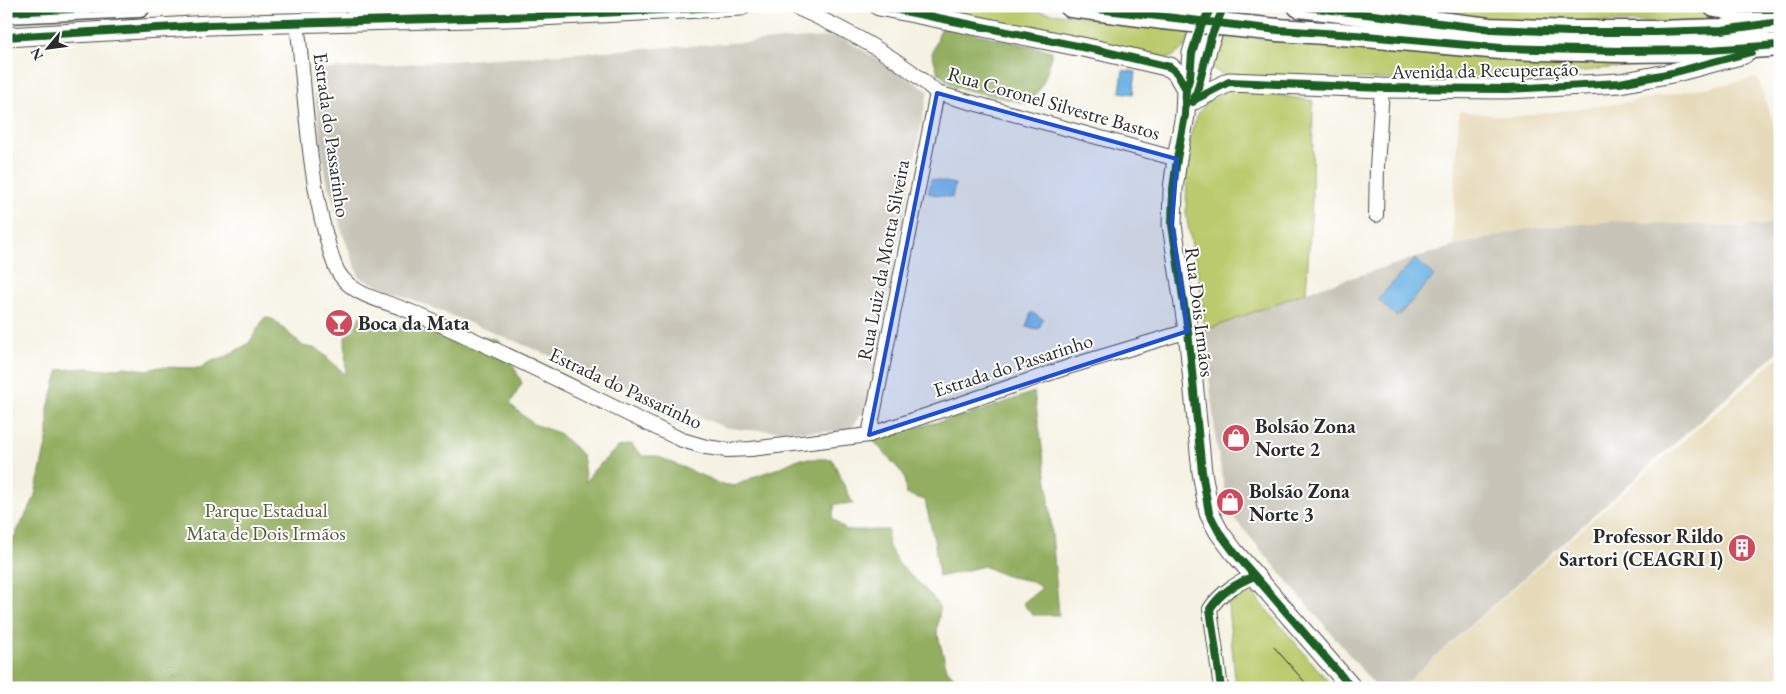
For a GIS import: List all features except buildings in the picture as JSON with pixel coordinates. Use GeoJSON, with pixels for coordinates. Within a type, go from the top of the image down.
{"type":"FeatureCollection","features":[{"type":"Feature","properties":{"kind":"highway"},"geometry":{"type":"LineString","coordinates":[[6,12],[139,6]]}},
{"type":"Feature","properties":{"kind":"highway","name":"Avenida da Recuperação"},"geometry":{"type":"LineString","coordinates":[[1071,6],[1278,30],[1501,48],[1604,51],[1710,50],[1778,45]]}},
{"type":"Feature","properties":{"kind":"highway","name":"Avenida da Recuperação"},"geometry":{"type":"LineString","coordinates":[[1298,6],[1489,29],[1561,32],[1722,30],[1780,22]]}},
{"type":"Feature","properties":{"kind":"highway"},"geometry":{"type":"LineString","coordinates":[[1715,6],[1734,9],[1780,9]]}},
{"type":"Feature","properties":{"kind":"main road"},"geometry":{"type":"LineString","coordinates":[[6,37],[210,25],[539,16],[742,6]]}},
{"type":"Feature","properties":{"kind":"main road"},"geometry":{"type":"LineString","coordinates":[[879,6],[1064,43],[1167,67],[1177,73],[1188,101]]}},
{"type":"Feature","properties":{"kind":"main road","name":"Rua Dois Irmãos"},"geometry":{"type":"LineString","coordinates":[[1212,6],[1199,30],[1198,59],[1177,159],[1173,190],[1172,225],[1188,331],[1202,472],[1209,513],[1226,541],[1254,576]]}},
{"type":"Feature","properties":{"kind":"main road","name":"Rua Dois Irmãos"},"geometry":{"type":"LineString","coordinates":[[1198,59],[1211,37],[1224,6]]}},
{"type":"Feature","properties":{"kind":"main road","name":"Avenida da Recuperação"},"geometry":{"type":"LineString","coordinates":[[1198,59],[1213,78],[1229,82],[1382,88],[1507,90],[1620,83],[1672,73],[1778,45]]}},
{"type":"Feature","properties":{"kind":"main road"},"geometry":{"type":"LineString","coordinates":[[1167,67],[1198,59]]}},
{"type":"Feature","properties":{"kind":"main road","name":"Avenida da Recuperação"},"geometry":{"type":"LineString","coordinates":[[1188,101],[1229,82]]}},
{"type":"Feature","properties":{"kind":"main road"},"geometry":{"type":"LineString","coordinates":[[1254,576],[1352,688]]}},
{"type":"Feature","properties":{"kind":"street","name":"Rua Coronel Silvestre Bastos"},"geometry":{"type":"LineString","coordinates":[[793,6],[824,20],[892,59],[919,76],[937,93],[1177,159]]}},
{"type":"Feature","properties":{"kind":"street","name":"Estrada do Passarinho"},"geometry":{"type":"LineString","coordinates":[[297,23],[317,195],[333,261],[339,274],[347,284],[359,292],[406,310],[497,350],[682,440],[706,447],[727,450],[751,449],[868,435],[1071,366],[1188,331]]}},
{"type":"Feature","properties":{"kind":"street","name":"Avenida da Recuperação"},"geometry":{"type":"LineString","coordinates":[[1376,215],[1382,88]]}},
{"type":"Feature","properties":{"kind":"street","name":"Rua Luiz da Motta Silveira"},"geometry":{"type":"LineString","coordinates":[[868,435],[937,93]]}},
{"type":"Feature","properties":{"kind":"street"},"geometry":{"type":"LineString","coordinates":[[1221,688],[1210,609],[1216,600],[1232,586],[1254,576]]}},
{"type":"Feature","properties":{"kind":"highlighted area"},"geometry":{"type":"Polygon","coordinates":[[[937,93],[1177,159],[1172,225],[1188,331],[869,435],[937,93]]]}},
{"type":"Feature","properties":{"kind":"shaded area"},"geometry":{"type":"Polygon","coordinates":[[[840,36],[928,91],[866,408],[848,432],[747,430],[724,427],[360,278],[343,235],[326,176],[311,70],[840,36]]]}},
{"type":"Feature","properties":{"kind":"shaded area"},"geometry":{"type":"Polygon","coordinates":[[[1758,78],[1780,143],[1780,223],[1742,227],[1613,221],[1526,229],[1454,246],[1453,215],[1459,111],[1511,117],[1622,103],[1758,78]]]}},
{"type":"Feature","properties":{"kind":"shaded area"},"geometry":{"type":"Polygon","coordinates":[[[1613,221],[1742,227],[1780,223],[1780,350],[1400,688],[1377,688],[1229,512],[1217,449],[1204,331],[1306,292],[1454,246],[1526,229],[1613,221]]]}},
{"type":"Feature","properties":{"kind":"shaded area"},"geometry":{"type":"Polygon","coordinates":[[[1780,355],[1780,688],[1400,688],[1731,399],[1780,355]]]}},
{"type":"Feature","properties":{"kind":"green space"},"geometry":{"type":"Polygon","coordinates":[[[926,6],[994,6],[1188,30],[1189,35],[1184,47],[1170,58],[926,6]]]}},
{"type":"Feature","properties":{"kind":"green space"},"geometry":{"type":"Polygon","coordinates":[[[1357,6],[1662,6],[1727,17],[1706,22],[1491,22],[1357,6]]]}},
{"type":"Feature","properties":{"kind":"green space"},"geometry":{"type":"Polygon","coordinates":[[[942,26],[1052,51],[1044,80],[1038,92],[1028,104],[954,87],[938,72],[932,54],[942,26]]]}},
{"type":"Feature","properties":{"kind":"green space"},"geometry":{"type":"Polygon","coordinates":[[[1217,35],[1557,64],[1665,61],[1504,81],[1227,77],[1211,68],[1217,35]]]}},
{"type":"Feature","properties":{"kind":"green space"},"geometry":{"type":"Polygon","coordinates":[[[1233,87],[1313,101],[1312,202],[1306,292],[1204,331],[1202,296],[1186,215],[1187,157],[1191,133],[1198,114],[1207,102],[1233,87]]]}},
{"type":"Feature","properties":{"kind":"green space","name":"Parque Estadual Mata de Dois Irmãos"},"geometry":{"type":"Polygon","coordinates":[[[360,316],[387,331],[406,327],[451,338],[471,336],[497,339],[508,355],[522,383],[510,404],[533,424],[559,433],[582,455],[586,482],[594,470],[618,447],[631,444],[643,456],[657,456],[721,484],[735,486],[798,459],[832,459],[853,504],[835,504],[832,518],[846,530],[888,530],[888,545],[898,563],[931,595],[940,608],[937,632],[947,669],[964,688],[6,688],[6,552],[34,499],[48,435],[48,408],[59,370],[87,368],[105,370],[124,367],[148,370],[159,367],[200,368],[211,361],[222,359],[249,343],[265,317],[274,320],[303,346],[318,349],[346,375],[345,337],[354,330],[360,316]]]}},
{"type":"Feature","properties":{"kind":"green space"},"geometry":{"type":"Polygon","coordinates":[[[1034,392],[1048,488],[1059,615],[1032,615],[1023,603],[1042,588],[1031,581],[1006,576],[984,566],[939,577],[935,545],[925,500],[906,494],[904,475],[871,438],[972,414],[1034,392]]]}},
{"type":"Feature","properties":{"kind":"green space"},"geometry":{"type":"Polygon","coordinates":[[[1238,592],[1253,594],[1334,688],[1236,688],[1228,606],[1231,599],[1238,592]]]}},
{"type":"Feature","properties":{"kind":"water"},"geometry":{"type":"Polygon","coordinates":[[[1123,70],[1136,72],[1133,94],[1120,92],[1123,70]]]}},
{"type":"Feature","properties":{"kind":"water"},"geometry":{"type":"Polygon","coordinates":[[[931,179],[955,184],[952,198],[928,193],[931,179]]]}},
{"type":"Feature","properties":{"kind":"water"},"geometry":{"type":"Polygon","coordinates":[[[1415,259],[1434,276],[1397,317],[1378,299],[1415,259]]]}},
{"type":"Feature","properties":{"kind":"water"},"geometry":{"type":"Polygon","coordinates":[[[1031,312],[1043,319],[1039,329],[1026,327],[1031,312]]]}},
{"type":"Feature","properties":{"kind":"tram line"},"geometry":{"type":"LineString","coordinates":[[1274,647],[1310,688]]}},
{"type":"Feature","properties":{"kind":"cycle path"},"geometry":{"type":"LineString","coordinates":[[6,12],[139,6]]}},
{"type":"Feature","properties":{"kind":"cycle path"},"geometry":{"type":"LineString","coordinates":[[6,37],[210,25],[539,16],[741,6]]}},
{"type":"Feature","properties":{"kind":"cycle path"},"geometry":{"type":"LineString","coordinates":[[879,6],[1102,51],[1170,67],[1177,73],[1186,89]]}},
{"type":"Feature","properties":{"kind":"cycle path"},"geometry":{"type":"LineString","coordinates":[[1071,6],[1278,30],[1501,48],[1623,51],[1710,50],[1777,45]]}},
{"type":"Feature","properties":{"kind":"cycle path"},"geometry":{"type":"LineString","coordinates":[[1212,6],[1199,30],[1192,53],[1190,77],[1186,89],[1185,115],[1173,189],[1172,225],[1188,331],[1202,472],[1209,513],[1219,532],[1234,552],[1352,688]]}},
{"type":"Feature","properties":{"kind":"cycle path"},"geometry":{"type":"LineString","coordinates":[[1193,102],[1211,37],[1224,6]]}},
{"type":"Feature","properties":{"kind":"cycle path"},"geometry":{"type":"LineString","coordinates":[[1299,6],[1489,29],[1570,32],[1722,30],[1780,22]]}},
{"type":"Feature","properties":{"kind":"cycle path"},"geometry":{"type":"LineString","coordinates":[[1715,6],[1734,9],[1780,9]]}},
{"type":"Feature","properties":{"kind":"cycle path"},"geometry":{"type":"LineString","coordinates":[[1194,100],[1229,82],[1382,88],[1507,89],[1620,83],[1672,73],[1751,52]]}},
{"type":"Feature","properties":{"kind":"cycle path"},"geometry":{"type":"LineString","coordinates":[[1221,688],[1210,609],[1229,589],[1254,576]]}},
{"type":"Feature","properties":{"kind":"place","name":"Boca da Mata"},"geometry":{"type":"Point","coordinates":[339,323]}},
{"type":"Feature","properties":{"kind":"place","name":"Bolsão Zona Norte 2"},"geometry":{"type":"Point","coordinates":[1236,438]}},
{"type":"Feature","properties":{"kind":"place","name":"Bolsão Zona Norte 3"},"geometry":{"type":"Point","coordinates":[1230,502]}},
{"type":"Feature","properties":{"kind":"place","name":"Professor Rildo Sartori (CEAGRI I)"},"geometry":{"type":"Point","coordinates":[1742,548]}}]}
